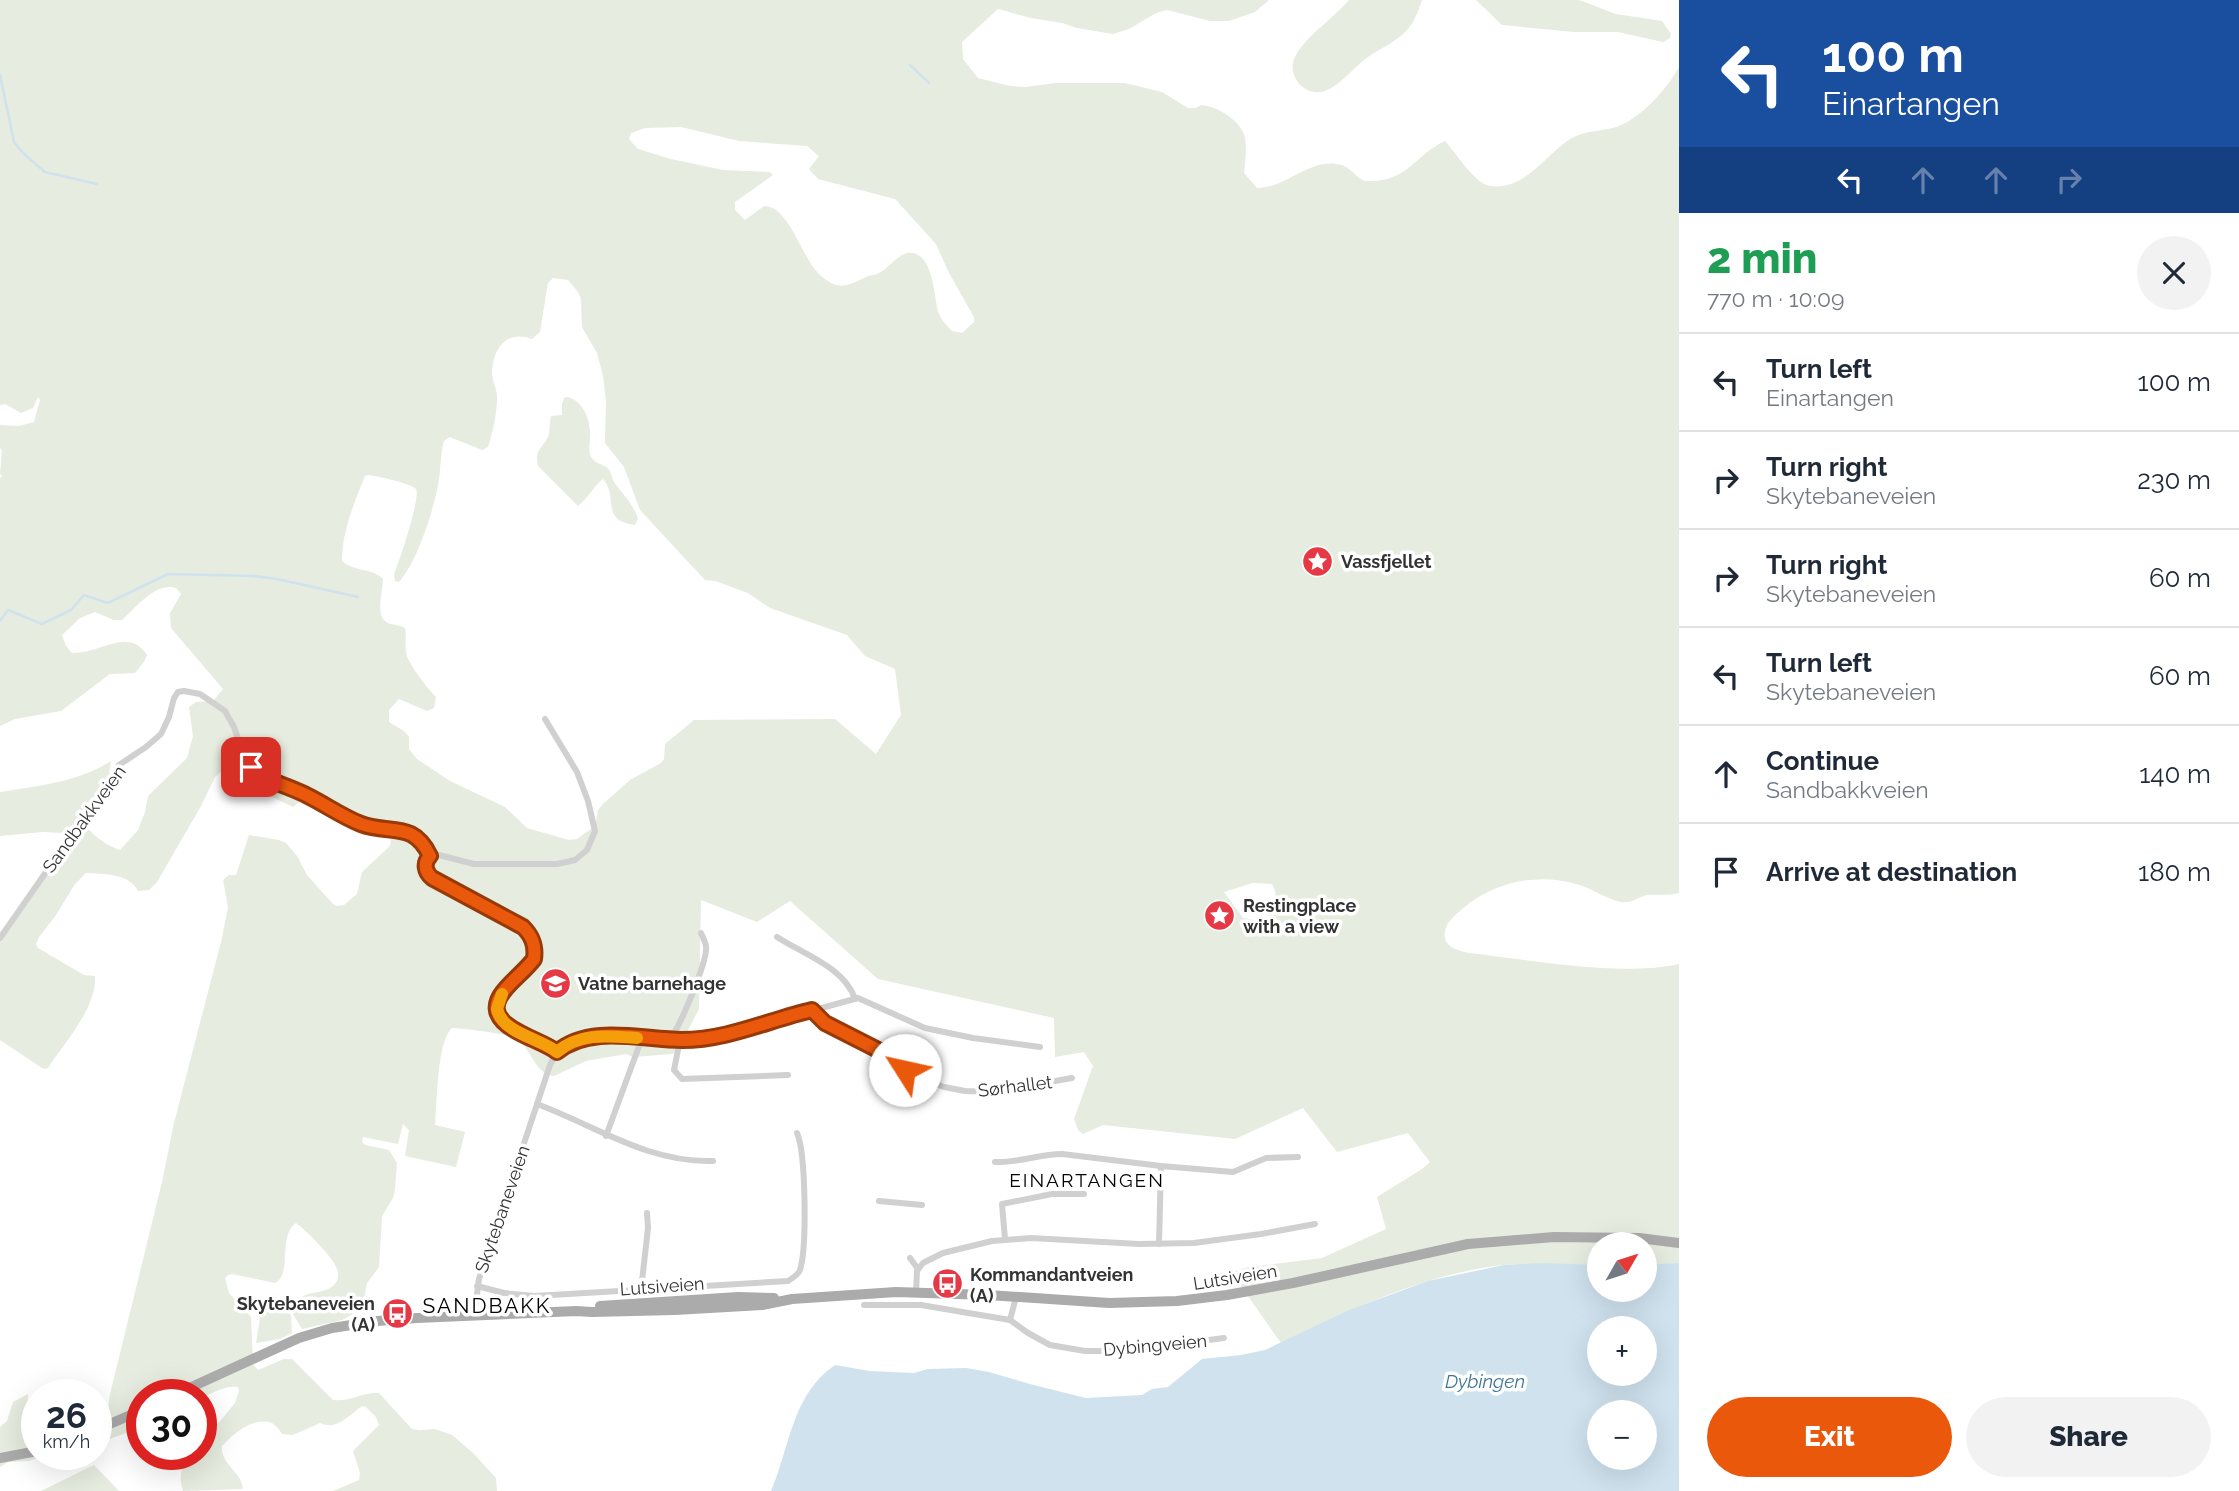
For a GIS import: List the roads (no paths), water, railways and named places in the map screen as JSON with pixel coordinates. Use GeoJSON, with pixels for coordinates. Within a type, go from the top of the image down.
{"type":"FeatureCollection","features":[{"type":"Feature","properties":{"kind":"main road","name":"Lutsiveien"},"geometry":{"type":"LineString","coordinates":[[209,1379],[299,1338],[332,1328],[386,1321],[576,1311],[592,1307],[738,1297],[792,1299],[916,1292],[1109,1303],[1189,1300],[1293,1283],[1468,1244],[1554,1237],[1639,1238],[1679,1243]]}},
{"type":"Feature","properties":{"kind":"main road"},"geometry":{"type":"LineString","coordinates":[[0,1458],[21,1454]]}},
{"type":"Feature","properties":{"kind":"street","name":"Sandbakkveien"},"geometry":{"type":"LineString","coordinates":[[0,938],[67,842],[97,805],[119,765],[161,734],[178,692],[200,694],[225,711],[234,727],[245,759],[259,774],[363,825],[412,834],[422,842],[430,856]]}},
{"type":"Feature","properties":{"kind":"street"},"geometry":{"type":"LineString","coordinates":[[545,719],[577,772],[588,801],[595,831],[587,850],[575,860],[557,864],[474,864],[442,854],[430,856],[426,862],[426,868],[432,878],[515,922],[529,933],[534,945],[534,959],[503,992],[498,1002],[497,1013],[507,1026],[557,1052],[572,1042],[589,1037],[680,1040],[713,1038],[855,999],[865,1000],[925,1028],[1040,1047]]}},
{"type":"Feature","properties":{"kind":"street"},"geometry":{"type":"LineString","coordinates":[[670,1039],[684,1012],[704,960],[707,947],[701,933]]}},
{"type":"Feature","properties":{"kind":"street"},"geometry":{"type":"LineString","coordinates":[[777,937],[832,971],[850,988],[855,999]]}},
{"type":"Feature","properties":{"kind":"street","name":"Sørhallet"},"geometry":{"type":"LineString","coordinates":[[812,1010],[825,1023],[882,1052],[912,1075],[944,1087],[993,1092],[1072,1078]]}},
{"type":"Feature","properties":{"kind":"street"},"geometry":{"type":"LineString","coordinates":[[606,1136],[642,1038]]}},
{"type":"Feature","properties":{"kind":"street"},"geometry":{"type":"LineString","coordinates":[[680,1040],[674,1070],[682,1079],[788,1075]]}},
{"type":"Feature","properties":{"kind":"street","name":"Skytebaneveien"},"geometry":{"type":"LineString","coordinates":[[474,1316],[477,1286],[550,1065],[557,1052]]}},
{"type":"Feature","properties":{"kind":"street"},"geometry":{"type":"LineString","coordinates":[[537,1104],[606,1136],[666,1157],[713,1161]]}},
{"type":"Feature","properties":{"kind":"street"},"geometry":{"type":"LineString","coordinates":[[477,1286],[504,1293],[534,1296],[783,1282],[795,1276],[802,1259],[805,1207],[803,1167],[797,1133]]}},
{"type":"Feature","properties":{"kind":"street"},"geometry":{"type":"LineString","coordinates":[[995,1162],[1013,1163],[1052,1154],[1147,1163],[1161,1167],[1233,1172],[1266,1158],[1298,1157]]}},
{"type":"Feature","properties":{"kind":"street"},"geometry":{"type":"LineString","coordinates":[[1159,1244],[1161,1167]]}},
{"type":"Feature","properties":{"kind":"street"},"geometry":{"type":"LineString","coordinates":[[1005,1239],[1002,1204],[1052,1194],[1084,1195]]}},
{"type":"Feature","properties":{"kind":"street"},"geometry":{"type":"LineString","coordinates":[[879,1201],[922,1205]]}},
{"type":"Feature","properties":{"kind":"street"},"geometry":{"type":"LineString","coordinates":[[641,1290],[648,1228],[647,1213]]}},
{"type":"Feature","properties":{"kind":"street"},"geometry":{"type":"LineString","coordinates":[[916,1292],[918,1269],[923,1263],[943,1253],[981,1243],[1031,1238],[1194,1243],[1315,1224]]}},
{"type":"Feature","properties":{"kind":"street"},"geometry":{"type":"LineString","coordinates":[[910,1258],[918,1269]]}},
{"type":"Feature","properties":{"kind":"street"},"geometry":{"type":"LineString","coordinates":[[1010,1320],[1016,1297]]}},
{"type":"Feature","properties":{"kind":"street","name":"Dybingveien"},"geometry":{"type":"LineString","coordinates":[[864,1305],[921,1306],[1010,1320],[1050,1345],[1085,1351],[1124,1350],[1224,1338]]}},
{"type":"Feature","properties":{"kind":"water","name":"Dybingen"},"geometry":{"type":"Polygon","coordinates":[[[1679,1263],[1679,1491],[771,1491],[801,1406],[821,1377],[835,1365],[870,1371],[914,1373],[928,1369],[966,1368],[1086,1398],[1142,1395],[1152,1389],[1168,1387],[1202,1359],[1265,1350],[1349,1310],[1428,1281],[1504,1265],[1587,1265],[1587,1302],[1657,1302],[1657,1264],[1679,1263]]]}},
{"type":"Feature","properties":{"kind":"waterway"},"geometry":{"type":"LineString","coordinates":[[910,65],[929,83]]}},
{"type":"Feature","properties":{"kind":"waterway"},"geometry":{"type":"LineString","coordinates":[[0,75],[14,142],[24,154],[45,172],[97,184]]}},
{"type":"Feature","properties":{"kind":"waterway"},"geometry":{"type":"LineString","coordinates":[[0,621],[8,610],[42,624],[71,610],[84,595],[108,603],[168,574],[253,576],[358,597]]}},
{"type":"Feature","properties":{"kind":"place","name":"Vassfjellet"},"geometry":{"type":"Point","coordinates":[1318,561]}},
{"type":"Feature","properties":{"kind":"place","name":"Restingplace with a view"},"geometry":{"type":"Point","coordinates":[1220,915]}},
{"type":"Feature","properties":{"kind":"place","name":"Vatne barnehage"},"geometry":{"type":"Point","coordinates":[555,983]}},
{"type":"Feature","properties":{"kind":"place","name":"Kommandantveien (A)"},"geometry":{"type":"Point","coordinates":[947,1284]}},
{"type":"Feature","properties":{"kind":"place","name":"Skytebaneveien (A)"},"geometry":{"type":"Point","coordinates":[398,1313]}},
{"type":"Feature","properties":{"kind":"district","name":"EINARTANGEN"},"geometry":{"type":"Point","coordinates":[1087,1180]}},
{"type":"Feature","properties":{"kind":"district","name":"SANDBAKK"},"geometry":{"type":"Point","coordinates":[487,1305]}}]}
